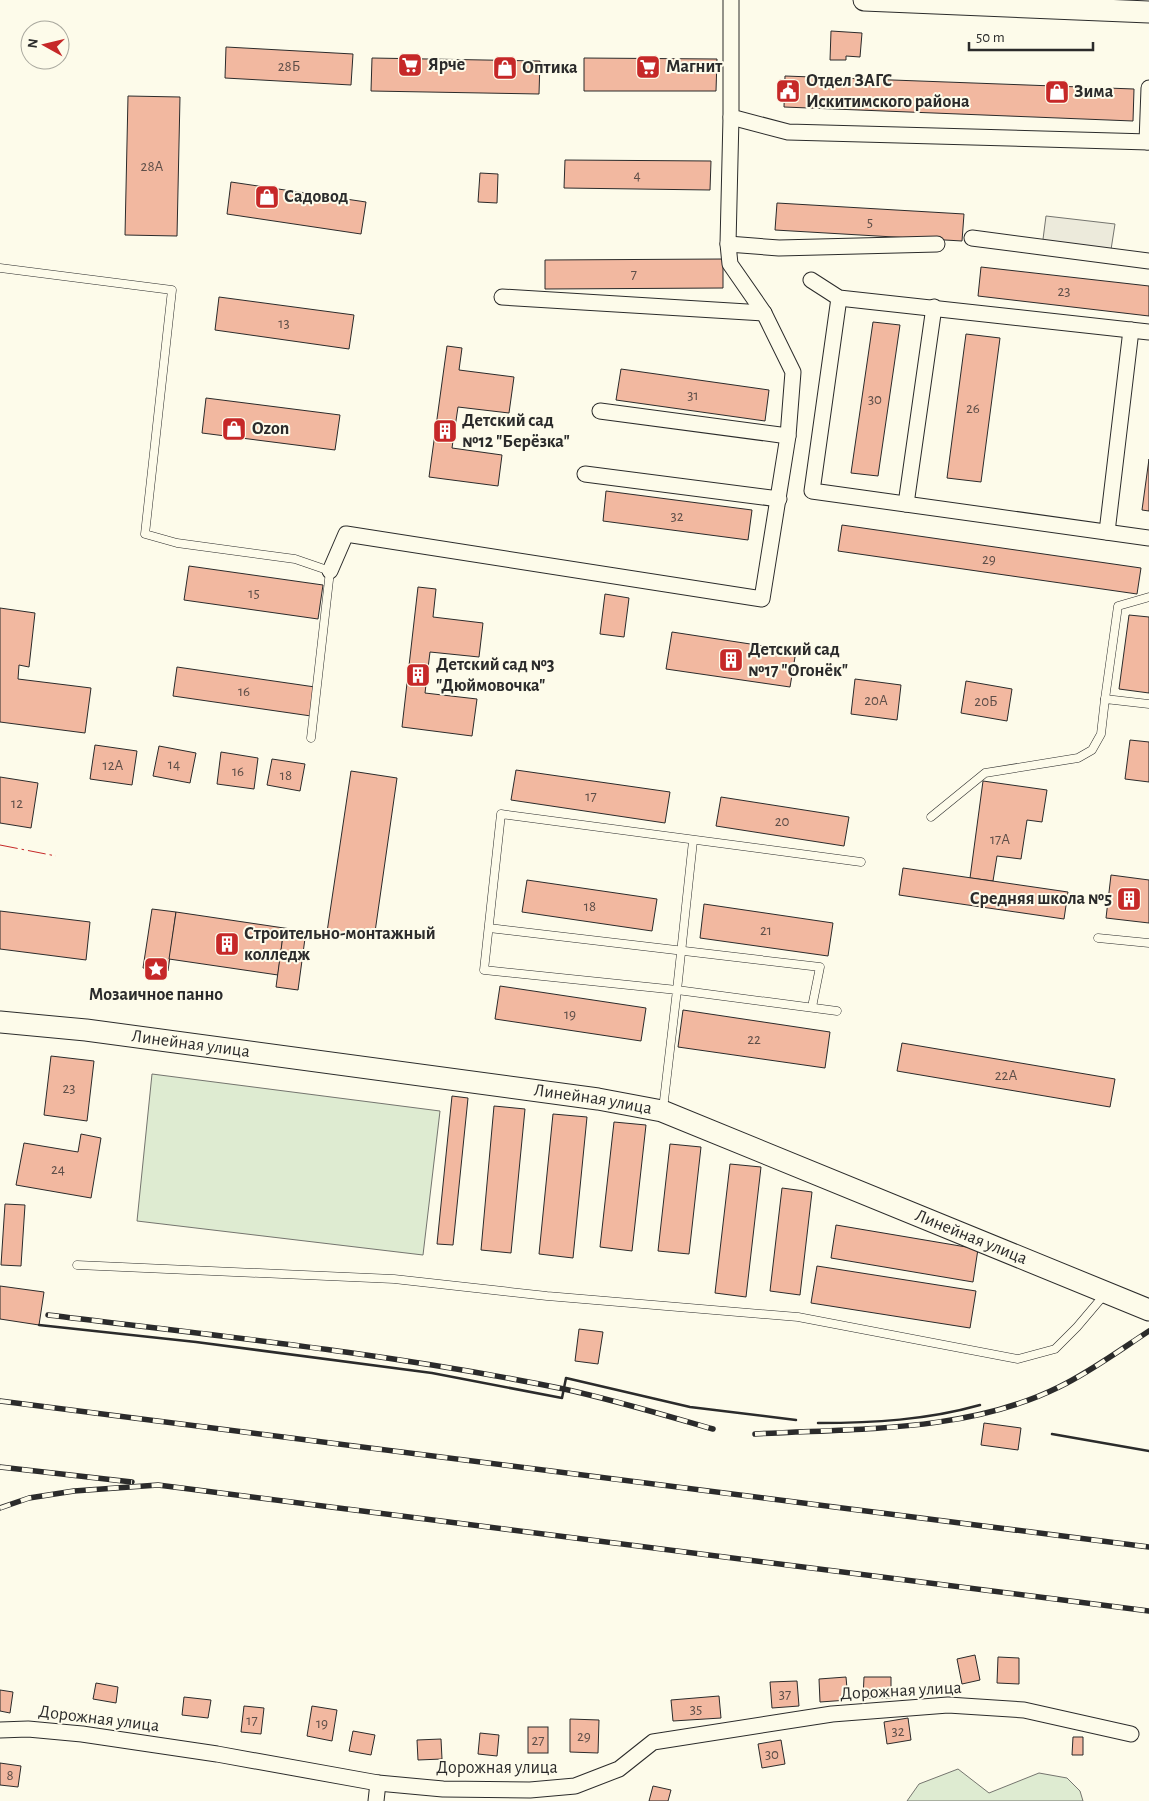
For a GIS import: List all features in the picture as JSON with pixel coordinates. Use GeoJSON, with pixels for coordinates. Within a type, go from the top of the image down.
{"type":"FeatureCollection","features":[{"type":"Feature","properties":{"kind":"main road"},"geometry":{"type":"LineString","coordinates":[[864,0],[1149,12]]}},
{"type":"Feature","properties":{"kind":"main road","name":"Линейная улица"},"geometry":{"type":"LineString","coordinates":[[0,1022],[105,1032],[598,1099],[662,1111],[1149,1310]]}},
{"type":"Feature","properties":{"kind":"street"},"geometry":{"type":"LineString","coordinates":[[330,571],[346,534],[762,599],[788,436],[793,372],[764,313],[730,264],[728,244],[731,0]]}},
{"type":"Feature","properties":{"kind":"street"},"geometry":{"type":"LineString","coordinates":[[731,116],[788,132],[1148,142],[1149,88]]}},
{"type":"Feature","properties":{"kind":"street"},"geometry":{"type":"LineString","coordinates":[[972,238],[1149,261]]}},
{"type":"Feature","properties":{"kind":"street"},"geometry":{"type":"LineString","coordinates":[[728,244],[779,248],[937,244]]}},
{"type":"Feature","properties":{"kind":"street"},"geometry":{"type":"LineString","coordinates":[[811,280],[839,298],[1149,332]]}},
{"type":"Feature","properties":{"kind":"street"},"geometry":{"type":"LineString","coordinates":[[502,297],[764,313]]}},
{"type":"Feature","properties":{"kind":"street"},"geometry":{"type":"LineString","coordinates":[[839,298],[812,491],[1149,538]]}},
{"type":"Feature","properties":{"kind":"street"},"geometry":{"type":"LineString","coordinates":[[906,504],[934,307]]}},
{"type":"Feature","properties":{"kind":"street"},"geometry":{"type":"LineString","coordinates":[[1107,532],[1131,330]]}},
{"type":"Feature","properties":{"kind":"street"},"geometry":{"type":"LineString","coordinates":[[600,411],[788,436]]}},
{"type":"Feature","properties":{"kind":"street"},"geometry":{"type":"LineString","coordinates":[[585,474],[779,498]]}},
{"type":"Feature","properties":{"kind":"street","name":"Дорожная улица"},"geometry":{"type":"LineString","coordinates":[[0,1730],[28,1729],[82,1734],[217,1754],[378,1783],[443,1789],[520,1790],[575,1786],[620,1769],[653,1742],[832,1714],[948,1705],[1024,1710],[1131,1734]]}},
{"type":"Feature","properties":{"kind":"street"},"geometry":{"type":"LineString","coordinates":[[376,1801],[378,1783]]}},
{"type":"Feature","properties":{"kind":"lane"},"geometry":{"type":"LineString","coordinates":[[0,268],[172,290],[145,534],[177,543],[295,559],[330,571],[311,738]]}},
{"type":"Feature","properties":{"kind":"lane"},"geometry":{"type":"LineString","coordinates":[[931,817],[985,773],[1078,758],[1092,750],[1101,734],[1118,606],[1149,597]]}},
{"type":"Feature","properties":{"kind":"lane"},"geometry":{"type":"LineString","coordinates":[[1106,699],[1149,704]]}},
{"type":"Feature","properties":{"kind":"lane"},"geometry":{"type":"LineString","coordinates":[[837,1011],[677,990],[484,970],[501,814],[861,862]]}},
{"type":"Feature","properties":{"kind":"lane"},"geometry":{"type":"LineString","coordinates":[[662,1111],[693,841]]}},
{"type":"Feature","properties":{"kind":"lane"},"geometry":{"type":"LineString","coordinates":[[489,928],[820,967],[812,1007]]}},
{"type":"Feature","properties":{"kind":"lane"},"geometry":{"type":"LineString","coordinates":[[1098,938],[1149,943]]}},
{"type":"Feature","properties":{"kind":"lane"},"geometry":{"type":"LineString","coordinates":[[76,1265],[394,1279],[547,1296],[798,1318],[1018,1359],[1055,1349],[1077,1327],[1106,1292]]}},
{"type":"Feature","properties":{"kind":"green space"},"geometry":{"type":"Polygon","coordinates":[[[152,1074],[440,1111],[423,1255],[137,1221],[152,1074]]]}},
{"type":"Feature","properties":{"kind":"green space"},"geometry":{"type":"Polygon","coordinates":[[[958,1769],[989,1793],[1039,1773],[1067,1778],[1080,1791],[1083,1801],[907,1801],[919,1784],[958,1769]]]}},
{"type":"Feature","properties":{"kind":"shaded area"},"geometry":{"type":"Polygon","coordinates":[[[1046,216],[1115,224],[1110,256],[1042,247],[1046,216]]]}},
{"type":"Feature","properties":{"kind":"building"},"geometry":{"type":"Polygon","coordinates":[[[831,31],[862,33],[860,57],[846,56],[846,60],[830,60],[831,31]]]}},
{"type":"Feature","properties":{"kind":"building"},"geometry":{"type":"Polygon","coordinates":[[[226,47],[353,54],[351,85],[225,78],[226,47]]]}},
{"type":"Feature","properties":{"kind":"building"},"geometry":{"type":"Polygon","coordinates":[[[372,58],[540,61],[539,94],[371,91],[372,58]]]}},
{"type":"Feature","properties":{"kind":"building"},"geometry":{"type":"Polygon","coordinates":[[[584,58],[717,59],[716,91],[584,91],[584,58]]]}},
{"type":"Feature","properties":{"kind":"building"},"geometry":{"type":"Polygon","coordinates":[[[785,76],[1134,89],[1133,121],[784,107],[785,76]]]}},
{"type":"Feature","properties":{"kind":"building"},"geometry":{"type":"Polygon","coordinates":[[[128,96],[180,97],[177,236],[125,235],[128,96]]]}},
{"type":"Feature","properties":{"kind":"building"},"geometry":{"type":"Polygon","coordinates":[[[565,160],[711,161],[710,190],[564,188],[565,160]]]}},
{"type":"Feature","properties":{"kind":"building"},"geometry":{"type":"Polygon","coordinates":[[[480,173],[498,174],[497,203],[478,202],[480,173]]]}},
{"type":"Feature","properties":{"kind":"building"},"geometry":{"type":"Polygon","coordinates":[[[231,182],[366,202],[361,234],[227,214],[231,182]]]}},
{"type":"Feature","properties":{"kind":"building"},"geometry":{"type":"Polygon","coordinates":[[[777,203],[964,214],[962,241],[775,230],[777,203]]]}},
{"type":"Feature","properties":{"kind":"building"},"geometry":{"type":"Polygon","coordinates":[[[723,259],[723,288],[545,289],[545,260],[723,259]]]}},
{"type":"Feature","properties":{"kind":"building"},"geometry":{"type":"Polygon","coordinates":[[[981,267],[1149,286],[1149,316],[978,296],[981,267]]]}},
{"type":"Feature","properties":{"kind":"building"},"geometry":{"type":"Polygon","coordinates":[[[219,297],[354,315],[349,349],[215,330],[219,297]]]}},
{"type":"Feature","properties":{"kind":"building"},"geometry":{"type":"Polygon","coordinates":[[[873,322],[900,325],[878,476],[851,473],[873,322]]]}},
{"type":"Feature","properties":{"kind":"building"},"geometry":{"type":"Polygon","coordinates":[[[966,334],[1000,338],[981,482],[947,478],[966,334]]]}},
{"type":"Feature","properties":{"kind":"building","name":"Детский сад №12 \"Берёзка\""},"geometry":{"type":"Polygon","coordinates":[[[447,346],[462,348],[459,370],[514,377],[509,413],[458,407],[452,448],[502,455],[498,486],[429,477],[447,346]]]}},
{"type":"Feature","properties":{"kind":"building"},"geometry":{"type":"Polygon","coordinates":[[[621,369],[769,390],[765,421],[616,400],[621,369]]]}},
{"type":"Feature","properties":{"kind":"building"},"geometry":{"type":"Polygon","coordinates":[[[206,398],[340,415],[335,450],[202,433],[206,398]]]}},
{"type":"Feature","properties":{"kind":"building"},"geometry":{"type":"Polygon","coordinates":[[[1149,459],[1149,511],[1142,510],[1149,459]]]}},
{"type":"Feature","properties":{"kind":"building"},"geometry":{"type":"Polygon","coordinates":[[[606,491],[752,510],[748,540],[603,521],[606,491]]]}},
{"type":"Feature","properties":{"kind":"building"},"geometry":{"type":"Polygon","coordinates":[[[842,525],[1141,568],[1137,594],[838,551],[842,525]]]}},
{"type":"Feature","properties":{"kind":"building"},"geometry":{"type":"Polygon","coordinates":[[[189,566],[323,585],[318,619],[184,600],[189,566]]]}},
{"type":"Feature","properties":{"kind":"building","name":"Детский сад №3 \"Дюймовочка\""},"geometry":{"type":"Polygon","coordinates":[[[418,587],[436,589],[433,617],[483,623],[479,657],[430,652],[425,693],[477,699],[472,736],[402,727],[418,587]]]}},
{"type":"Feature","properties":{"kind":"building"},"geometry":{"type":"Polygon","coordinates":[[[605,594],[629,598],[624,637],[600,634],[605,594]]]}},
{"type":"Feature","properties":{"kind":"building"},"geometry":{"type":"Polygon","coordinates":[[[0,608],[35,613],[29,667],[19,665],[18,679],[91,688],[85,733],[0,722],[0,608]]]}},
{"type":"Feature","properties":{"kind":"building"},"geometry":{"type":"Polygon","coordinates":[[[1129,615],[1149,617],[1149,693],[1119,689],[1129,615]]]}},
{"type":"Feature","properties":{"kind":"building","name":"Детский сад №17 \"Огонёк\""},"geometry":{"type":"Polygon","coordinates":[[[672,632],[796,651],[790,687],[666,669],[672,632]]]}},
{"type":"Feature","properties":{"kind":"building"},"geometry":{"type":"Polygon","coordinates":[[[177,667],[315,687],[311,716],[173,696],[177,667]]]}},
{"type":"Feature","properties":{"kind":"building"},"geometry":{"type":"Polygon","coordinates":[[[855,679],[901,685],[897,720],[851,714],[855,679]]]}},
{"type":"Feature","properties":{"kind":"building"},"geometry":{"type":"Polygon","coordinates":[[[966,681],[1012,689],[1007,721],[961,713],[966,681]]]}},
{"type":"Feature","properties":{"kind":"building"},"geometry":{"type":"Polygon","coordinates":[[[1130,740],[1149,742],[1149,782],[1125,779],[1130,740]]]}},
{"type":"Feature","properties":{"kind":"building"},"geometry":{"type":"Polygon","coordinates":[[[95,745],[137,751],[132,785],[90,779],[95,745]]]}},
{"type":"Feature","properties":{"kind":"building"},"geometry":{"type":"Polygon","coordinates":[[[159,746],[196,753],[190,783],[153,776],[159,746]]]}},
{"type":"Feature","properties":{"kind":"building"},"geometry":{"type":"Polygon","coordinates":[[[221,752],[258,758],[254,789],[217,784],[221,752]]]}},
{"type":"Feature","properties":{"kind":"building"},"geometry":{"type":"Polygon","coordinates":[[[272,759],[305,764],[300,791],[267,785],[272,759]]]}},
{"type":"Feature","properties":{"kind":"building"},"geometry":{"type":"Polygon","coordinates":[[[516,770],[670,792],[665,823],[511,800],[516,770]]]}},
{"type":"Feature","properties":{"kind":"building"},"geometry":{"type":"Polygon","coordinates":[[[351,771],[397,778],[374,939],[327,932],[351,771]]]}},
{"type":"Feature","properties":{"kind":"building"},"geometry":{"type":"Polygon","coordinates":[[[0,777],[38,783],[31,828],[0,823],[0,777]]]}},
{"type":"Feature","properties":{"kind":"building"},"geometry":{"type":"Polygon","coordinates":[[[983,781],[1047,790],[1042,822],[1027,820],[1021,859],[997,856],[993,881],[970,878],[983,781]]]}},
{"type":"Feature","properties":{"kind":"building"},"geometry":{"type":"Polygon","coordinates":[[[721,797],[849,817],[844,846],[716,826],[721,797]]]}},
{"type":"Feature","properties":{"kind":"building"},"geometry":{"type":"Polygon","coordinates":[[[903,868],[1068,892],[1064,919],[899,895],[903,868]]]}},
{"type":"Feature","properties":{"kind":"building","name":"Средняя школа №5"},"geometry":{"type":"Polygon","coordinates":[[[1111,875],[1149,880],[1149,923],[1106,918],[1111,875]]]}},
{"type":"Feature","properties":{"kind":"building"},"geometry":{"type":"Polygon","coordinates":[[[527,880],[657,899],[652,931],[522,912],[527,880]]]}},
{"type":"Feature","properties":{"kind":"building"},"geometry":{"type":"Polygon","coordinates":[[[704,904],[833,923],[828,956],[700,938],[704,904]]]}},
{"type":"Feature","properties":{"kind":"building"},"geometry":{"type":"Polygon","coordinates":[[[152,909],[176,912],[168,971],[143,968],[152,909]]]}},
{"type":"Feature","properties":{"kind":"building"},"geometry":{"type":"Polygon","coordinates":[[[0,911],[90,922],[86,960],[0,949],[0,911]]]}},
{"type":"Feature","properties":{"kind":"building","name":"Строительно-монтажный колледж"},"geometry":{"type":"Polygon","coordinates":[[[176,912],[284,928],[278,975],[169,959],[176,912]]]}},
{"type":"Feature","properties":{"kind":"building"},"geometry":{"type":"Polygon","coordinates":[[[284,928],[306,931],[298,990],[276,987],[284,928]]]}},
{"type":"Feature","properties":{"kind":"building"},"geometry":{"type":"Polygon","coordinates":[[[500,986],[646,1008],[641,1041],[495,1019],[500,986]]]}},
{"type":"Feature","properties":{"kind":"building"},"geometry":{"type":"Polygon","coordinates":[[[683,1010],[830,1032],[825,1068],[678,1047],[683,1010]]]}},
{"type":"Feature","properties":{"kind":"building"},"geometry":{"type":"Polygon","coordinates":[[[902,1043],[1115,1079],[1110,1107],[897,1071],[902,1043]]]}},
{"type":"Feature","properties":{"kind":"building"},"geometry":{"type":"Polygon","coordinates":[[[51,1056],[94,1061],[87,1121],[44,1115],[51,1056]]]}},
{"type":"Feature","properties":{"kind":"building"},"geometry":{"type":"Polygon","coordinates":[[[452,1096],[468,1098],[453,1245],[437,1244],[452,1096]]]}},
{"type":"Feature","properties":{"kind":"building"},"geometry":{"type":"Polygon","coordinates":[[[494,1106],[525,1109],[511,1253],[481,1250],[494,1106]]]}},
{"type":"Feature","properties":{"kind":"building"},"geometry":{"type":"Polygon","coordinates":[[[553,1114],[587,1117],[573,1258],[539,1254],[553,1114]]]}},
{"type":"Feature","properties":{"kind":"building"},"geometry":{"type":"Polygon","coordinates":[[[614,1122],[646,1125],[632,1251],[600,1247],[614,1122]]]}},
{"type":"Feature","properties":{"kind":"building"},"geometry":{"type":"Polygon","coordinates":[[[81,1134],[101,1138],[91,1198],[16,1185],[24,1143],[78,1152],[81,1134]]]}},
{"type":"Feature","properties":{"kind":"building"},"geometry":{"type":"Polygon","coordinates":[[[670,1144],[701,1147],[689,1254],[658,1251],[670,1144]]]}},
{"type":"Feature","properties":{"kind":"building"},"geometry":{"type":"Polygon","coordinates":[[[730,1164],[761,1167],[746,1297],[715,1293],[730,1164]]]}},
{"type":"Feature","properties":{"kind":"building"},"geometry":{"type":"Polygon","coordinates":[[[782,1188],[812,1192],[800,1295],[770,1291],[782,1188]]]}},
{"type":"Feature","properties":{"kind":"building"},"geometry":{"type":"Polygon","coordinates":[[[5,1204],[25,1205],[21,1266],[1,1265],[5,1204]]]}},
{"type":"Feature","properties":{"kind":"building"},"geometry":{"type":"Polygon","coordinates":[[[836,1225],[978,1249],[973,1282],[831,1258],[836,1225]]]}},
{"type":"Feature","properties":{"kind":"building"},"geometry":{"type":"Polygon","coordinates":[[[817,1266],[976,1291],[970,1328],[811,1303],[817,1266]]]}},
{"type":"Feature","properties":{"kind":"building"},"geometry":{"type":"Polygon","coordinates":[[[0,1286],[44,1292],[39,1325],[0,1319],[0,1286]]]}},
{"type":"Feature","properties":{"kind":"building"},"geometry":{"type":"Polygon","coordinates":[[[579,1329],[603,1332],[598,1364],[575,1361],[579,1329]]]}},
{"type":"Feature","properties":{"kind":"building"},"geometry":{"type":"Polygon","coordinates":[[[984,1423],[1021,1428],[1018,1450],[981,1445],[984,1423]]]}},
{"type":"Feature","properties":{"kind":"building"},"geometry":{"type":"Polygon","coordinates":[[[975,1655],[980,1680],[962,1684],[957,1659],[975,1655]]]}},
{"type":"Feature","properties":{"kind":"building"},"geometry":{"type":"Polygon","coordinates":[[[998,1657],[1019,1658],[1019,1684],[997,1683],[998,1657]]]}},
{"type":"Feature","properties":{"kind":"building"},"geometry":{"type":"Polygon","coordinates":[[[846,1677],[848,1700],[820,1702],[819,1679],[846,1677]]]}},
{"type":"Feature","properties":{"kind":"building"},"geometry":{"type":"Polygon","coordinates":[[[864,1677],[891,1677],[891,1698],[863,1698],[864,1677]]]}},
{"type":"Feature","properties":{"kind":"building"},"geometry":{"type":"Polygon","coordinates":[[[797,1681],[799,1706],[772,1708],[770,1682],[797,1681]]]}},
{"type":"Feature","properties":{"kind":"building"},"geometry":{"type":"Polygon","coordinates":[[[96,1683],[118,1687],[116,1703],[93,1699],[96,1683]]]}},
{"type":"Feature","properties":{"kind":"building"},"geometry":{"type":"Polygon","coordinates":[[[0,1690],[13,1692],[10,1713],[0,1711],[0,1690]]]}},
{"type":"Feature","properties":{"kind":"building"},"geometry":{"type":"Polygon","coordinates":[[[719,1696],[721,1718],[673,1721],[671,1700],[719,1696]]]}},
{"type":"Feature","properties":{"kind":"building"},"geometry":{"type":"Polygon","coordinates":[[[184,1697],[211,1700],[208,1718],[182,1715],[184,1697]]]}},
{"type":"Feature","properties":{"kind":"building"},"geometry":{"type":"Polygon","coordinates":[[[244,1706],[264,1708],[261,1734],[241,1732],[244,1706]]]}},
{"type":"Feature","properties":{"kind":"building"},"geometry":{"type":"Polygon","coordinates":[[[312,1706],[337,1710],[332,1741],[307,1736],[312,1706]]]}},
{"type":"Feature","properties":{"kind":"building"},"geometry":{"type":"Polygon","coordinates":[[[908,1718],[911,1740],[887,1744],[884,1722],[908,1718]]]}},
{"type":"Feature","properties":{"kind":"building"},"geometry":{"type":"Polygon","coordinates":[[[570,1719],[599,1720],[598,1753],[570,1752],[570,1719]]]}},
{"type":"Feature","properties":{"kind":"building"},"geometry":{"type":"Polygon","coordinates":[[[528,1727],[548,1727],[548,1753],[528,1753],[528,1727]]]}},
{"type":"Feature","properties":{"kind":"building"},"geometry":{"type":"Polygon","coordinates":[[[353,1731],[375,1735],[371,1755],[349,1751],[353,1731]]]}},
{"type":"Feature","properties":{"kind":"building"},"geometry":{"type":"Polygon","coordinates":[[[480,1733],[499,1735],[497,1756],[478,1754],[480,1733]]]}},
{"type":"Feature","properties":{"kind":"building"},"geometry":{"type":"Polygon","coordinates":[[[1073,1737],[1083,1737],[1083,1755],[1072,1755],[1073,1737]]]}},
{"type":"Feature","properties":{"kind":"building"},"geometry":{"type":"Polygon","coordinates":[[[441,1739],[442,1759],[418,1760],[417,1740],[441,1739]]]}},
{"type":"Feature","properties":{"kind":"building"},"geometry":{"type":"Polygon","coordinates":[[[781,1740],[785,1764],[762,1768],[758,1744],[781,1740]]]}},
{"type":"Feature","properties":{"kind":"building"},"geometry":{"type":"Polygon","coordinates":[[[0,1763],[21,1766],[18,1787],[0,1785],[0,1763]]]}},
{"type":"Feature","properties":{"kind":"building"},"geometry":{"type":"Polygon","coordinates":[[[653,1786],[671,1790],[668,1801],[649,1801],[653,1786]]]}},
{"type":"Feature","properties":{"kind":"railway"},"geometry":{"type":"LineString","coordinates":[[48,1315],[242,1338],[436,1366],[583,1393],[713,1429]]}},
{"type":"Feature","properties":{"kind":"railway"},"geometry":{"type":"LineString","coordinates":[[755,1434],[910,1426],[949,1421],[986,1413],[1023,1402],[1071,1381],[1149,1331]]}},
{"type":"Feature","properties":{"kind":"railway"},"geometry":{"type":"LineString","coordinates":[[0,1401],[1149,1547]]}},
{"type":"Feature","properties":{"kind":"railway"},"geometry":{"type":"LineString","coordinates":[[0,1467],[132,1482]]}},
{"type":"Feature","properties":{"kind":"railway"},"geometry":{"type":"LineString","coordinates":[[0,1508],[29,1498],[74,1491],[158,1485],[1149,1611]]}},
{"type":"Feature","properties":{"kind":"wall"},"geometry":{"type":"LineString","coordinates":[[39,1325],[196,1342],[432,1373],[562,1398],[566,1378],[690,1407],[796,1420]]}},
{"type":"Feature","properties":{"kind":"wall"},"geometry":{"type":"LineString","coordinates":[[818,1423],[900,1420],[980,1405]]}},
{"type":"Feature","properties":{"kind":"wall"},"geometry":{"type":"LineString","coordinates":[[1052,1434],[1149,1451]]}},
{"type":"Feature","properties":{"kind":"power"},"geometry":{"type":"LineString","coordinates":[[0,845],[56,856]]}},
{"type":"Feature","properties":{"kind":"place","name":"Ярче"},"geometry":{"type":"Point","coordinates":[410,65]}},
{"type":"Feature","properties":{"kind":"place","name":"Магнит"},"geometry":{"type":"Point","coordinates":[648,67]}},
{"type":"Feature","properties":{"kind":"place","name":"Оптика"},"geometry":{"type":"Point","coordinates":[505,68]}},
{"type":"Feature","properties":{"kind":"place","name":"Отдел ЗАГС Искитимского района"},"geometry":{"type":"Point","coordinates":[788,91]}},
{"type":"Feature","properties":{"kind":"place","name":"Зима"},"geometry":{"type":"Point","coordinates":[1057,92]}},
{"type":"Feature","properties":{"kind":"place","name":"Садовод"},"geometry":{"type":"Point","coordinates":[267,197]}},
{"type":"Feature","properties":{"kind":"place","name":"Ozon"},"geometry":{"type":"Point","coordinates":[234,429]}},
{"type":"Feature","properties":{"kind":"place","name":"Детский сад №12 \"Берёзка\""},"geometry":{"type":"Point","coordinates":[445,431]}},
{"type":"Feature","properties":{"kind":"place","name":"Детский сад №17 \"Огонёк\""},"geometry":{"type":"Point","coordinates":[731,660]}},
{"type":"Feature","properties":{"kind":"place","name":"Детский сад №3 \"Дюймовочка\""},"geometry":{"type":"Point","coordinates":[418,675]}},
{"type":"Feature","properties":{"kind":"place","name":"Средняя школа №5"},"geometry":{"type":"Point","coordinates":[1129,899]}},
{"type":"Feature","properties":{"kind":"place","name":"Строительно-монтажный колледж"},"geometry":{"type":"Point","coordinates":[227,944]}},
{"type":"Feature","properties":{"kind":"place","name":"Мозаичное панно"},"geometry":{"type":"Point","coordinates":[156,969]}}]}
